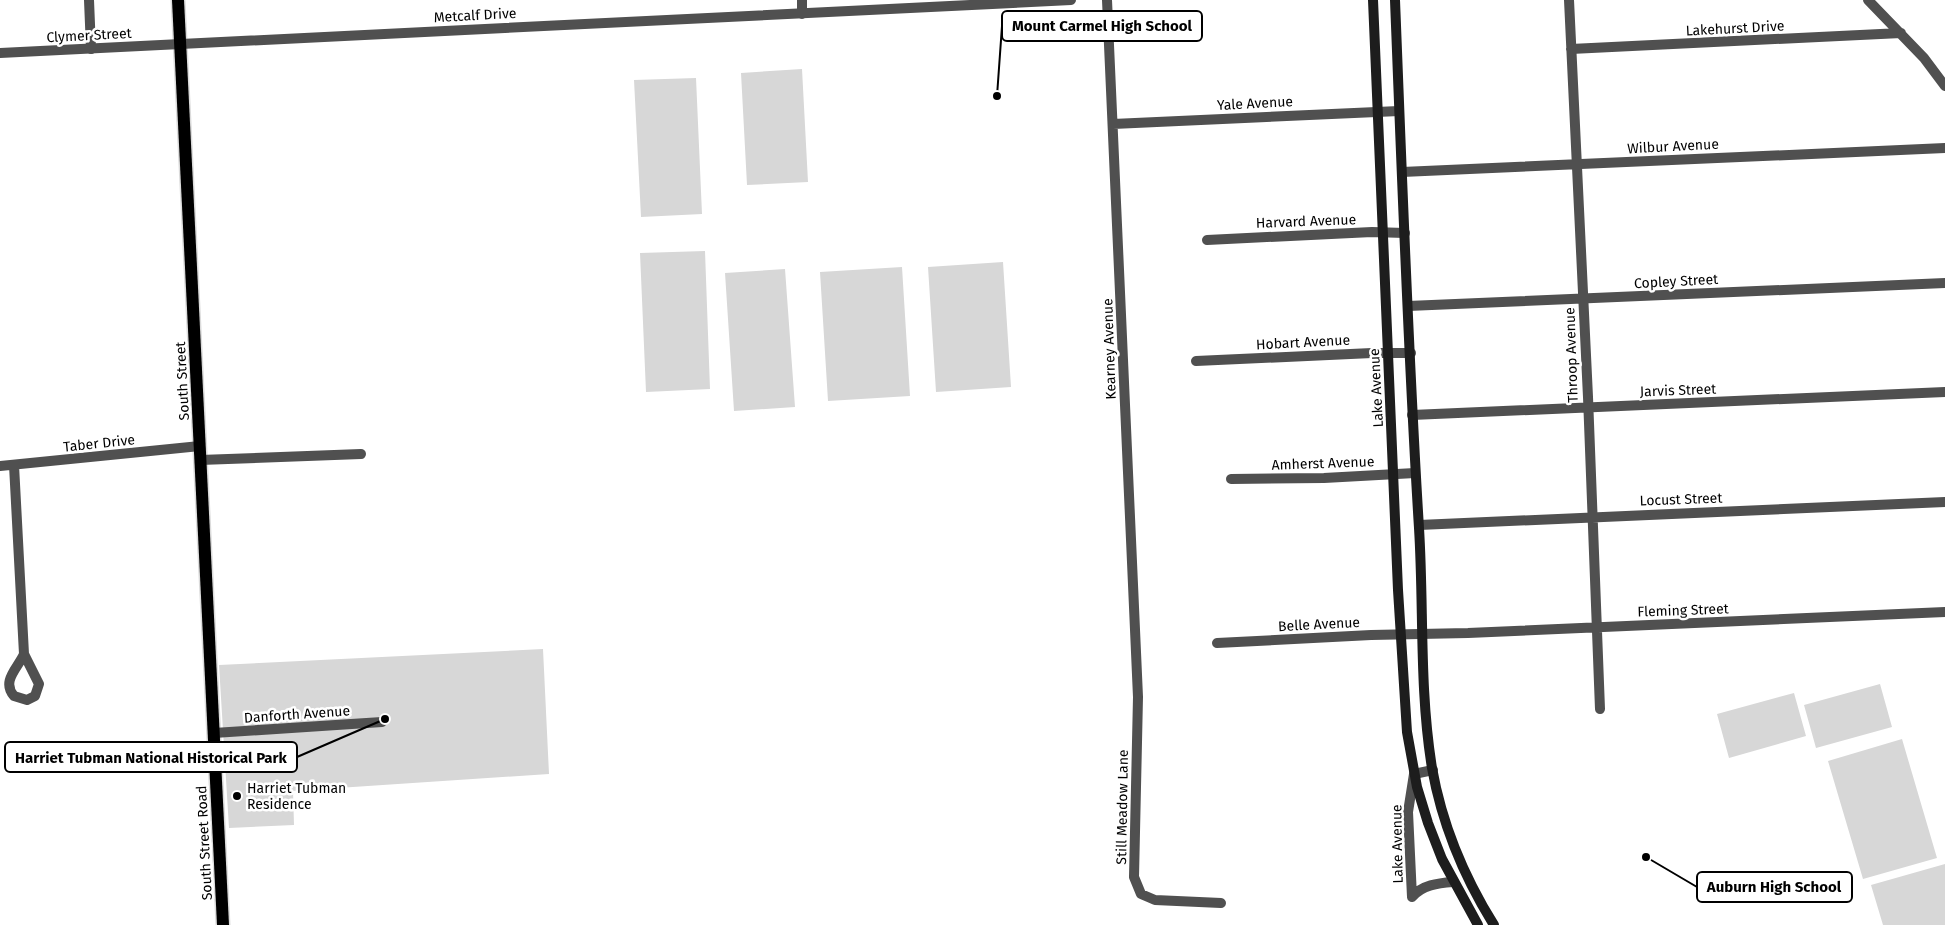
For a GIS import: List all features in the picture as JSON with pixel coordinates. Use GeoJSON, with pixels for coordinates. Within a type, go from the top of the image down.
{"type":"FeatureCollection","features":[{"type":"Feature","properties":{"kind":"main road","name":"South Street"},"geometry":{"type":"LineString","coordinates":[[178,0],[216,760]]}},
{"type":"Feature","properties":{"kind":"main road","name":"Lake Avenue"},"geometry":{"type":"LineString","coordinates":[[1373,0],[1400,634],[1407,732],[1414,774],[1428,823],[1453,882],[1478,925]]}},
{"type":"Feature","properties":{"kind":"main road"},"geometry":{"type":"LineString","coordinates":[[1395,0],[1412,415],[1419,525],[1424,688],[1432,770],[1455,850],[1479,900],[1494,925]]}},
{"type":"Feature","properties":{"kind":"main road","name":"South Street Road"},"geometry":{"type":"LineString","coordinates":[[216,760],[223,925]]}},
{"type":"Feature","properties":{"kind":"street"},"geometry":{"type":"LineString","coordinates":[[89,0],[91,49]]}},
{"type":"Feature","properties":{"kind":"street"},"geometry":{"type":"LineString","coordinates":[[802,0],[802,14]]}},
{"type":"Feature","properties":{"kind":"street","name":"Metcalf Drive"},"geometry":{"type":"LineString","coordinates":[[179,44],[1071,0]]}},
{"type":"Feature","properties":{"kind":"street","name":"Kearney Avenue"},"geometry":{"type":"LineString","coordinates":[[1107,0],[1138,697]]}},
{"type":"Feature","properties":{"kind":"street","name":"Throop Avenue"},"geometry":{"type":"LineString","coordinates":[[1569,0],[1600,709]]}},
{"type":"Feature","properties":{"kind":"street"},"geometry":{"type":"LineString","coordinates":[[1868,0],[1924,58],[1945,86]]}},
{"type":"Feature","properties":{"kind":"street","name":"Lakehurst Drive"},"geometry":{"type":"LineString","coordinates":[[1571,48],[1901,33]]}},
{"type":"Feature","properties":{"kind":"street","name":"Clymer Street"},"geometry":{"type":"LineString","coordinates":[[0,54],[179,44]]}},
{"type":"Feature","properties":{"kind":"street","name":"Yale Avenue"},"geometry":{"type":"LineString","coordinates":[[1113,124],[1400,111]]}},
{"type":"Feature","properties":{"kind":"street","name":"Wilbur Avenue"},"geometry":{"type":"LineString","coordinates":[[1402,172],[1945,148]]}},
{"type":"Feature","properties":{"kind":"street","name":"Harvard Avenue"},"geometry":{"type":"LineString","coordinates":[[1207,240],[1405,233]]}},
{"type":"Feature","properties":{"kind":"street","name":"Copley Street"},"geometry":{"type":"LineString","coordinates":[[1408,306],[1945,283]]}},
{"type":"Feature","properties":{"kind":"street","name":"Hobart Avenue"},"geometry":{"type":"LineString","coordinates":[[1196,361],[1410,353]]}},
{"type":"Feature","properties":{"kind":"street","name":"Jarvis Street"},"geometry":{"type":"LineString","coordinates":[[1412,415],[1945,392]]}},
{"type":"Feature","properties":{"kind":"street","name":"Taber Drive"},"geometry":{"type":"LineString","coordinates":[[0,466],[200,446]]}},
{"type":"Feature","properties":{"kind":"street"},"geometry":{"type":"LineString","coordinates":[[200,460],[361,454]]}},
{"type":"Feature","properties":{"kind":"street"},"geometry":{"type":"LineString","coordinates":[[14,465],[24,654]]}},
{"type":"Feature","properties":{"kind":"street","name":"Amherst Avenue"},"geometry":{"type":"LineString","coordinates":[[1231,479],[1293,479],[1415,473]]}},
{"type":"Feature","properties":{"kind":"street","name":"Locust Street"},"geometry":{"type":"LineString","coordinates":[[1419,525],[1945,502]]}},
{"type":"Feature","properties":{"kind":"street","name":"Fleming Street"},"geometry":{"type":"LineString","coordinates":[[1422,634],[1945,612]]}},
{"type":"Feature","properties":{"kind":"street","name":"Belle Avenue"},"geometry":{"type":"LineString","coordinates":[[1217,643],[1422,634]]}},
{"type":"Feature","properties":{"kind":"street","name":"Still Meadow Lane"},"geometry":{"type":"LineString","coordinates":[[1138,697],[1134,877],[1137,886],[1141,894],[1155,900],[1222,903]]}},
{"type":"Feature","properties":{"kind":"street","name":"Danforth Avenue"},"geometry":{"type":"LineString","coordinates":[[214,733],[382,722]]}},
{"type":"Feature","properties":{"kind":"street"},"geometry":{"type":"LineString","coordinates":[[1414,774],[1432,770]]}},
{"type":"Feature","properties":{"kind":"street","name":"Lake Avenue"},"geometry":{"type":"LineString","coordinates":[[1414,774],[1408,812],[1412,897],[1424,887],[1453,882]]}},
{"type":"Feature","properties":{"kind":"shaded area"},"geometry":{"type":"Polygon","coordinates":[[[802,69],[808,182],[747,185],[741,73],[802,69]]]}},
{"type":"Feature","properties":{"kind":"shaded area"},"geometry":{"type":"Polygon","coordinates":[[[696,78],[702,214],[641,217],[634,80],[696,78]]]}},
{"type":"Feature","properties":{"kind":"shaded area"},"geometry":{"type":"Polygon","coordinates":[[[705,251],[710,389],[646,392],[640,253],[705,251]]]}},
{"type":"Feature","properties":{"kind":"shaded area"},"geometry":{"type":"Polygon","coordinates":[[[1003,262],[1011,387],[936,392],[928,267],[1003,262]]]}},
{"type":"Feature","properties":{"kind":"shaded area"},"geometry":{"type":"Polygon","coordinates":[[[902,267],[910,396],[828,401],[820,272],[902,267]]]}},
{"type":"Feature","properties":{"kind":"shaded area"},"geometry":{"type":"Polygon","coordinates":[[[785,269],[795,407],[734,411],[725,273],[785,269]]]}},
{"type":"Feature","properties":{"kind":"shaded area"},"geometry":{"type":"Polygon","coordinates":[[[543,649],[549,774],[293,791],[294,825],[229,828],[219,665],[543,649]]]}},
{"type":"Feature","properties":{"kind":"shaded area"},"geometry":{"type":"Polygon","coordinates":[[[1880,684],[1892,727],[1816,748],[1804,705],[1880,684]]]}},
{"type":"Feature","properties":{"kind":"shaded area"},"geometry":{"type":"Polygon","coordinates":[[[1794,693],[1806,736],[1729,758],[1717,714],[1794,693]]]}},
{"type":"Feature","properties":{"kind":"shaded area"},"geometry":{"type":"Polygon","coordinates":[[[1902,739],[1937,858],[1863,879],[1828,761],[1902,739]]]}},
{"type":"Feature","properties":{"kind":"shaded area"},"geometry":{"type":"Polygon","coordinates":[[[1945,864],[1945,925],[1883,925],[1871,885],[1945,864]]]}},
{"type":"Feature","properties":{"kind":"place","name":"Mount Carmel High School"},"geometry":{"type":"Point","coordinates":[997,96]}},
{"type":"Feature","properties":{"kind":"place","name":"Harriet Tubman National Historical Park"},"geometry":{"type":"Point","coordinates":[385,719]}},
{"type":"Feature","properties":{"kind":"place","name":"Harriet Tubman Residence"},"geometry":{"type":"Point","coordinates":[237,796]}},
{"type":"Feature","properties":{"kind":"place","name":"Auburn High School"},"geometry":{"type":"Point","coordinates":[1646,857]}}]}
